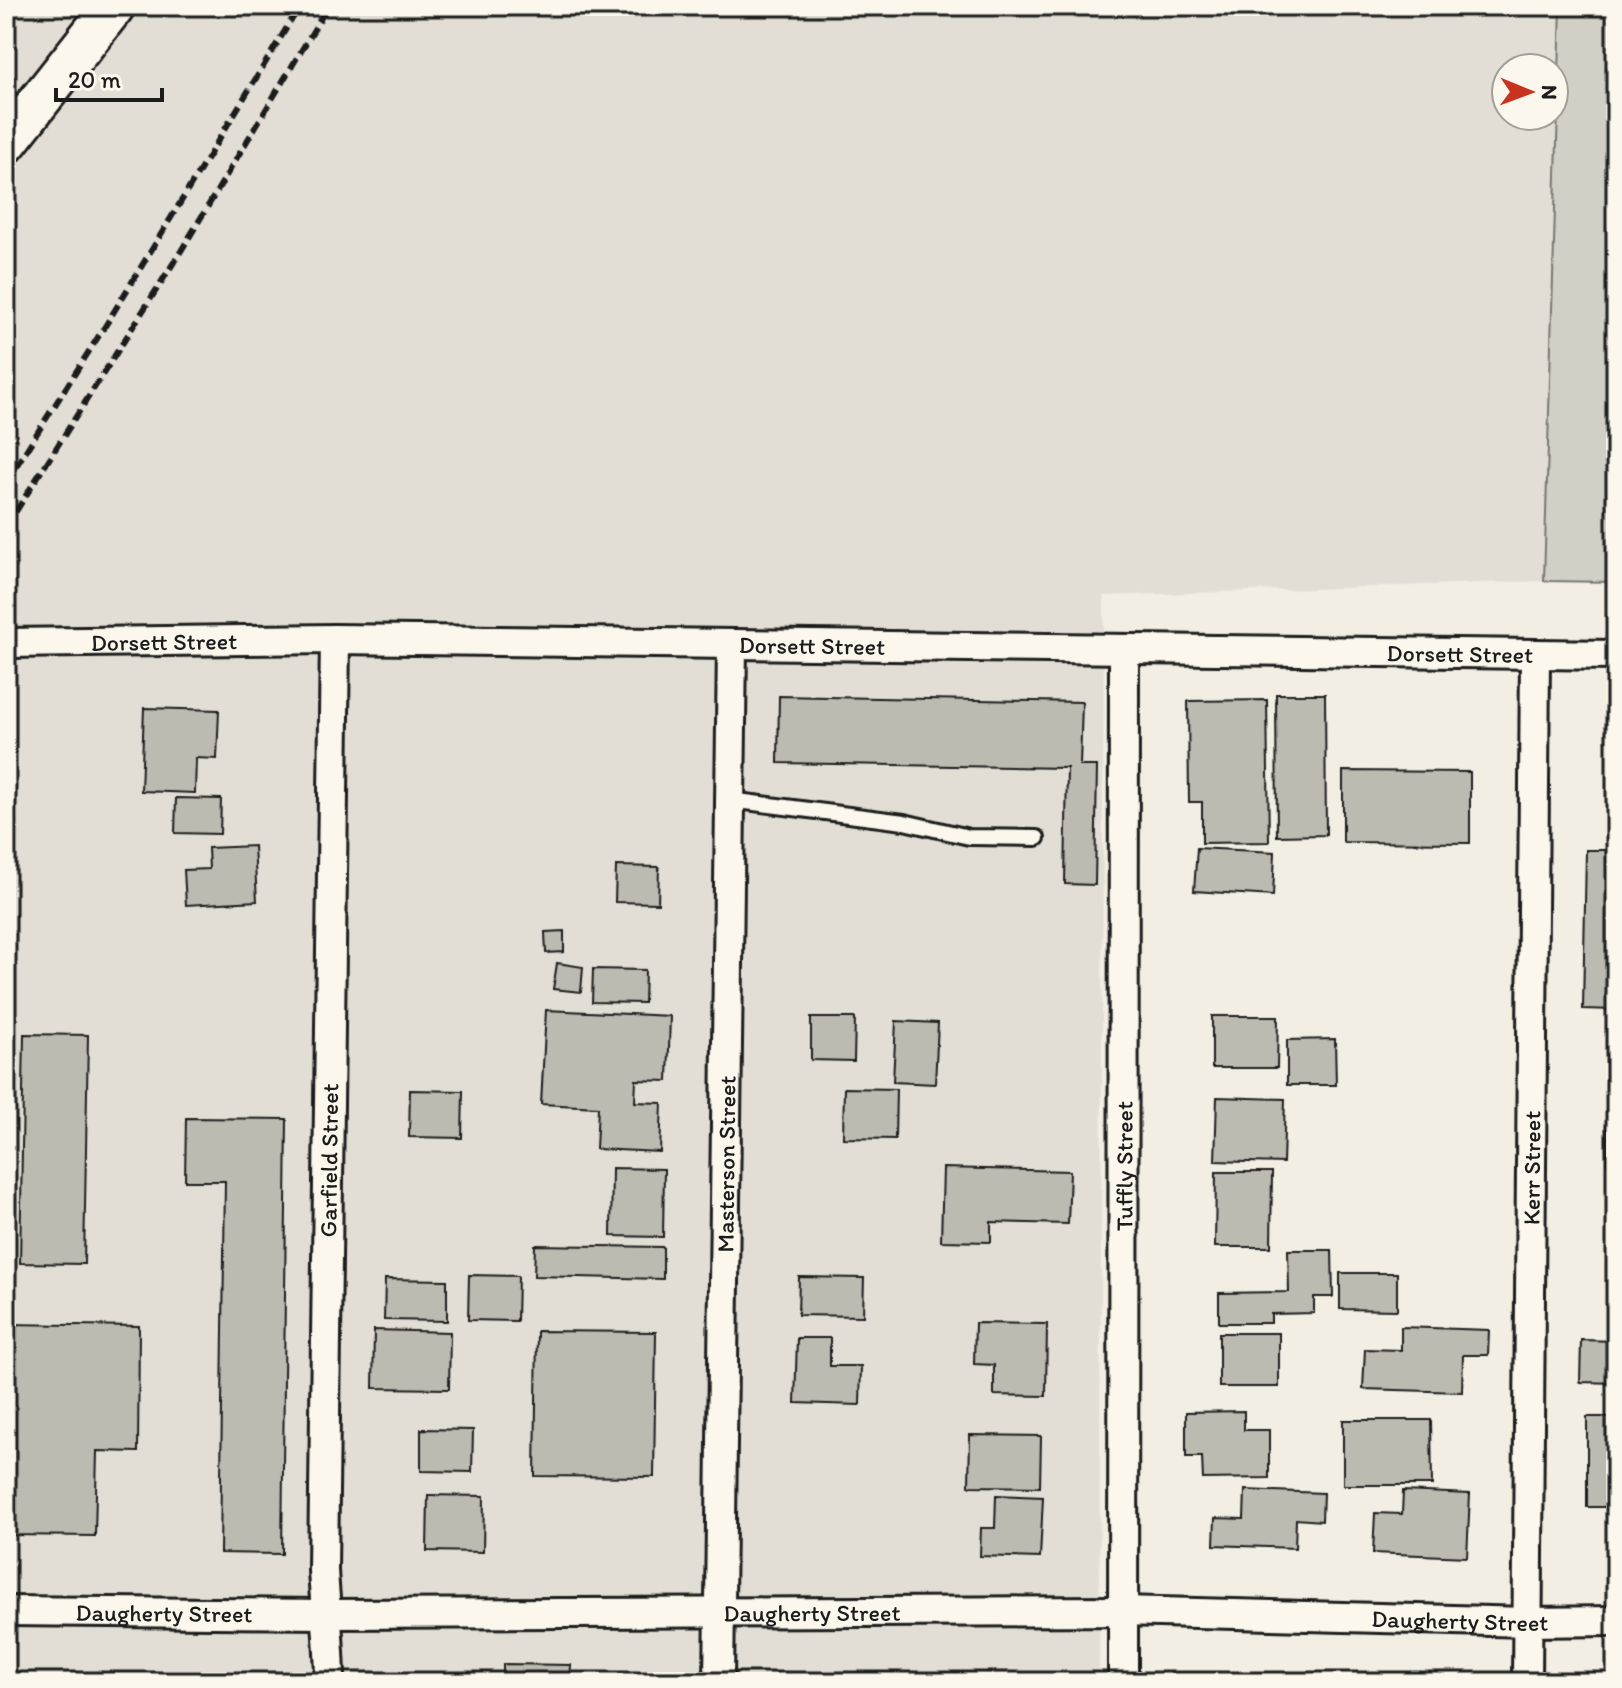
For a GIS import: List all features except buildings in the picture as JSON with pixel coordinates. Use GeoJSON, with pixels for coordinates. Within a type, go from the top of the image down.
{"type":"FeatureCollection","features":[{"type":"Feature","properties":{"kind":"main road"},"geometry":{"type":"LineString","coordinates":[[6,143],[114,6]]}},
{"type":"Feature","properties":{"kind":"street","name":"Dorsett Street"},"geometry":{"type":"LineString","coordinates":[[6,643],[335,639],[1616,655]]}},
{"type":"Feature","properties":{"kind":"street","name":"Garfield Street"},"geometry":{"type":"LineString","coordinates":[[330,1682],[330,1644],[325,1614],[335,639]]}},
{"type":"Feature","properties":{"kind":"street","name":"Masterson Street"},"geometry":{"type":"LineString","coordinates":[[719,1682],[732,645]]}},
{"type":"Feature","properties":{"kind":"street","name":"Tuffly Street"},"geometry":{"type":"LineString","coordinates":[[1123,1682],[1124,650]]}},
{"type":"Feature","properties":{"kind":"street","name":"Kerr Street"},"geometry":{"type":"LineString","coordinates":[[1527,1682],[1535,655]]}},
{"type":"Feature","properties":{"kind":"street","name":"Daugherty Street"},"geometry":{"type":"LineString","coordinates":[[6,1611],[325,1614],[1122,1611],[1527,1622],[1616,1621]]}},
{"type":"Feature","properties":{"kind":"lane"},"geometry":{"type":"LineString","coordinates":[[730,800],[904,822],[969,837],[1037,838]]}},
{"type":"Feature","properties":{"kind":"shaded area"},"geometry":{"type":"Polygon","coordinates":[[[6,6],[1561,6],[1560,52],[1490,52],[1490,132],[1557,132],[1544,581],[1104,596],[1099,1682],[6,1682],[6,6]]]}},
{"type":"Feature","properties":{"kind":"shaded area"},"geometry":{"type":"Polygon","coordinates":[[[1561,6],[1616,6],[1616,582],[1544,581],[1557,132],[1570,132],[1570,52],[1560,52],[1561,6]]]}},
{"type":"Feature","properties":{"kind":"railway"},"geometry":{"type":"LineString","coordinates":[[6,482],[300,6]]}},
{"type":"Feature","properties":{"kind":"railway"},"geometry":{"type":"LineString","coordinates":[[6,527],[181,251],[328,6]]}}]}
